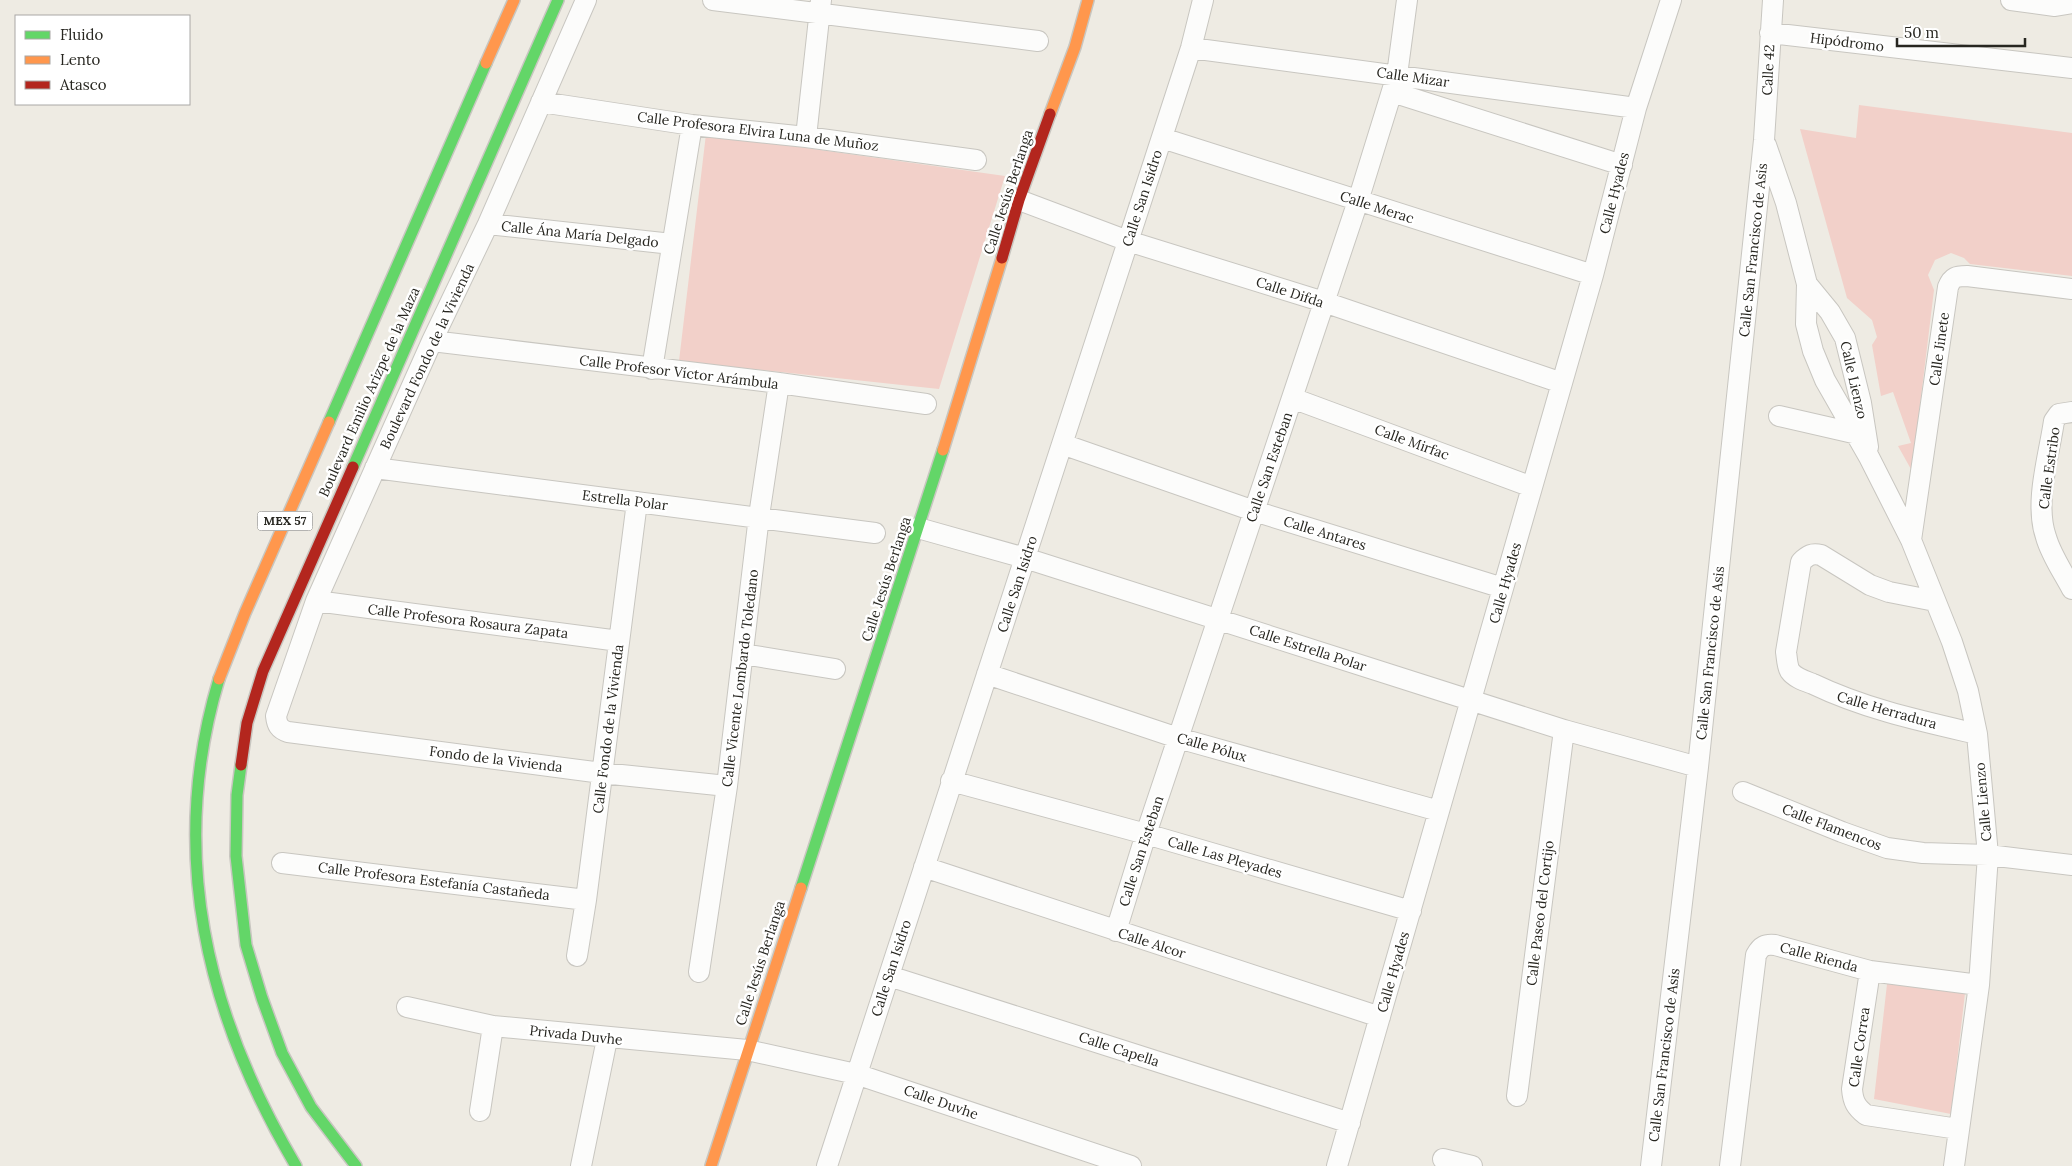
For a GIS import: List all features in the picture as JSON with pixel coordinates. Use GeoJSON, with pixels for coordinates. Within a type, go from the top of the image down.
{"type":"FeatureCollection","features":[{"type":"Feature","properties":{"kind":"main road","name":"Boulevard Emilio Arizpe de la Maza"},"geometry":{"type":"LineString","coordinates":[[296,1166],[273,1129],[244,1068],[224,1017],[200,910],[195,848],[198,785],[210,713],[229,653],[259,580],[514,0]]}},
{"type":"Feature","properties":{"kind":"main road","name":"Boulevard Emilio Arizpe de la Maza"},"geometry":{"type":"LineString","coordinates":[[356,1166],[310,1107],[282,1053],[262,998],[246,945],[236,856],[237,795],[248,723],[263,672],[558,0]]}},
{"type":"Feature","properties":{"kind":"main road","name":"Calle Jesús Berlanga"},"geometry":{"type":"LineString","coordinates":[[711,1166],[747,1050],[872,673],[958,404],[1019,200],[1075,48],[1088,0]]}},
{"type":"Feature","properties":{"kind":"street","name":"Boulevard Fondo de la Vivienda"},"geometry":{"type":"LineString","coordinates":[[276,716],[316,601],[432,341],[488,224],[586,0]]}},
{"type":"Feature","properties":{"kind":"street"},"geometry":{"type":"LineString","coordinates":[[714,0],[820,7],[1038,41]]}},
{"type":"Feature","properties":{"kind":"street","name":"Calle San Isidro"},"geometry":{"type":"LineString","coordinates":[[827,1166],[1162,138],[1191,48],[1203,0]]}},
{"type":"Feature","properties":{"kind":"street","name":"Calle San Esteban"},"geometry":{"type":"LineString","coordinates":[[1116,931],[1146,834],[1358,201],[1394,83],[1407,0]]}},
{"type":"Feature","properties":{"kind":"street","name":"Calle Hyades"},"geometry":{"type":"LineString","coordinates":[[1337,1166],[1593,275],[1636,108],[1671,0]]}},
{"type":"Feature","properties":{"kind":"street","name":"Calle 42"},"geometry":{"type":"LineString","coordinates":[[1764,140],[1772,0]]}},
{"type":"Feature","properties":{"kind":"street"},"geometry":{"type":"LineString","coordinates":[[2011,0],[2055,6],[2072,3]]}},
{"type":"Feature","properties":{"kind":"street"},"geometry":{"type":"LineString","coordinates":[[806,136],[820,7]]}},
{"type":"Feature","properties":{"kind":"street","name":"Hipódromo"},"geometry":{"type":"LineString","coordinates":[[1770,33],[2072,68]]}},
{"type":"Feature","properties":{"kind":"street","name":"Calle Mizar"},"geometry":{"type":"LineString","coordinates":[[1191,48],[1394,83],[1636,108]]}},
{"type":"Feature","properties":{"kind":"street","name":"Calle Mizar"},"geometry":{"type":"LineString","coordinates":[[1394,83],[1622,165]]}},
{"type":"Feature","properties":{"kind":"street","name":"Calle Profesora Elvira Luna de Muñoz"},"geometry":{"type":"LineString","coordinates":[[541,102],[692,125],[806,136],[976,160]]}},
{"type":"Feature","properties":{"kind":"street"},"geometry":{"type":"LineString","coordinates":[[652,368],[692,125]]}},
{"type":"Feature","properties":{"kind":"street","name":"Calle Merac"},"geometry":{"type":"LineString","coordinates":[[1162,138],[1593,275]]}},
{"type":"Feature","properties":{"kind":"street","name":"Calle Lienzo"},"geometry":{"type":"LineString","coordinates":[[1764,140],[1786,203],[1807,284],[1806,324],[1813,351],[1825,380],[1861,435]]}},
{"type":"Feature","properties":{"kind":"street","name":"Calle San Francisco de Asis"},"geometry":{"type":"LineString","coordinates":[[1651,1166],[1698,767],[1764,140]]}},
{"type":"Feature","properties":{"kind":"street","name":"Calle Difda"},"geometry":{"type":"LineString","coordinates":[[1019,200],[1128,241],[1324,302],[1562,383]]}},
{"type":"Feature","properties":{"kind":"street","name":"Calle Ána María Delgado"},"geometry":{"type":"LineString","coordinates":[[488,224],[672,244]]}},
{"type":"Feature","properties":{"kind":"street","name":"Calle Jinete"},"geometry":{"type":"LineString","coordinates":[[1911,540],[1948,287],[1951,280],[1957,276],[2072,289]]}},
{"type":"Feature","properties":{"kind":"street","name":"Calle Lienzo"},"geometry":{"type":"LineString","coordinates":[[1807,284],[1830,312],[1846,338],[1861,435],[1869,457],[1911,540],[1955,650],[1968,691],[1977,734],[1988,855],[1979,985],[1954,1166]]}},
{"type":"Feature","properties":{"kind":"street","name":"Calle Profesor Víctor Arámbula"},"geometry":{"type":"LineString","coordinates":[[432,341],[926,404]]}},
{"type":"Feature","properties":{"kind":"street","name":"Calle Vicente Lombardo Toledano"},"geometry":{"type":"LineString","coordinates":[[699,972],[727,786],[759,516],[778,384]]}},
{"type":"Feature","properties":{"kind":"street","name":"Calle Mirfac"},"geometry":{"type":"LineString","coordinates":[[1292,398],[1532,487]]}},
{"type":"Feature","properties":{"kind":"street","name":"Calle Estribo"},"geometry":{"type":"LineString","coordinates":[[2072,412],[2059,414],[2054,421],[2042,510],[2042,525],[2046,539],[2072,589]]}},
{"type":"Feature","properties":{"kind":"street"},"geometry":{"type":"LineString","coordinates":[[1779,416],[1861,435]]}},
{"type":"Feature","properties":{"kind":"street","name":"Calle Antares"},"geometry":{"type":"LineString","coordinates":[[1062,444],[1254,511],[1504,588]]}},
{"type":"Feature","properties":{"kind":"street","name":"Estrella Polar"},"geometry":{"type":"LineString","coordinates":[[375,468],[759,516],[876,533]]}},
{"type":"Feature","properties":{"kind":"street","name":"Calle Fondo de la Vivienda"},"geometry":{"type":"LineString","coordinates":[[577,956],[586,900],[637,502]]}},
{"type":"Feature","properties":{"kind":"street","name":"Calle Estrella Polar"},"geometry":{"type":"LineString","coordinates":[[918,528],[1025,558],[1564,730],[1698,767]]}},
{"type":"Feature","properties":{"kind":"street","name":"Calle Herradura"},"geometry":{"type":"LineString","coordinates":[[1935,600],[1870,585],[1821,555],[1814,553],[1807,556],[1802,562],[1786,652],[1787,662],[1790,670],[1797,677],[1836,696],[1977,734]]}},
{"type":"Feature","properties":{"kind":"street","name":"Calle Profesora Rosaura Zapata"},"geometry":{"type":"LineString","coordinates":[[316,601],[619,641]]}},
{"type":"Feature","properties":{"kind":"street"},"geometry":{"type":"LineString","coordinates":[[743,654],[835,669]]}},
{"type":"Feature","properties":{"kind":"street","name":"Calle Pólux"},"geometry":{"type":"LineString","coordinates":[[987,674],[1178,738],[1439,811]]}},
{"type":"Feature","properties":{"kind":"street","name":"Fondo de la Vivienda"},"geometry":{"type":"LineString","coordinates":[[276,716],[277,724],[281,729],[288,732],[602,773],[727,786]]}},
{"type":"Feature","properties":{"kind":"street","name":"Calle Paseo del Cortijo"},"geometry":{"type":"LineString","coordinates":[[1517,1096],[1564,730]]}},
{"type":"Feature","properties":{"kind":"street","name":"Calle Las Pleyades"},"geometry":{"type":"LineString","coordinates":[[951,782],[1146,834],[1410,911]]}},
{"type":"Feature","properties":{"kind":"street","name":"Calle Flamencos"},"geometry":{"type":"LineString","coordinates":[[1743,792],[1887,848],[1923,853],[1988,855],[2072,865]]}},
{"type":"Feature","properties":{"kind":"street","name":"Calle Profesora Estefanía Castañeda"},"geometry":{"type":"LineString","coordinates":[[282,863],[586,900]]}},
{"type":"Feature","properties":{"kind":"street","name":"Calle Alcor"},"geometry":{"type":"LineString","coordinates":[[924,867],[1380,1017]]}},
{"type":"Feature","properties":{"kind":"street","name":"Calle Rienda"},"geometry":{"type":"LineString","coordinates":[[1730,1166],[1756,955],[1759,948],[1766,944],[1775,945],[1870,971],[1979,985]]}},
{"type":"Feature","properties":{"kind":"street","name":"Calle Correa"},"geometry":{"type":"LineString","coordinates":[[1870,971],[1852,1089],[1853,1101],[1858,1109],[1866,1115],[1958,1129]]}},
{"type":"Feature","properties":{"kind":"street","name":"Calle Capella"},"geometry":{"type":"LineString","coordinates":[[889,976],[1350,1123]]}},
{"type":"Feature","properties":{"kind":"street","name":"Privada Duvhe"},"geometry":{"type":"LineString","coordinates":[[407,1007],[493,1026],[747,1050]]}},
{"type":"Feature","properties":{"kind":"street"},"geometry":{"type":"LineString","coordinates":[[480,1112],[493,1026]]}},
{"type":"Feature","properties":{"kind":"street"},"geometry":{"type":"LineString","coordinates":[[581,1166],[607,1038]]}},
{"type":"Feature","properties":{"kind":"street","name":"Calle Duvhe"},"geometry":{"type":"LineString","coordinates":[[747,1050],[856,1074],[1131,1166]]}},
{"type":"Feature","properties":{"kind":"street"},"geometry":{"type":"LineString","coordinates":[[1444,1159],[1472,1166]]}},
{"type":"Feature","properties":{"kind":"shaded area"},"geometry":{"type":"Polygon","coordinates":[[[1859,105],[2072,133],[2072,276],[1970,264],[1964,258],[1951,253],[1935,260],[1928,275],[1934,290],[1912,471],[1898,446],[1911,443],[1893,392],[1881,396],[1872,345],[1877,337],[1872,320],[1847,298],[1800,129],[1856,138],[1859,105]]]}},
{"type":"Feature","properties":{"kind":"shaded area"},"geometry":{"type":"Polygon","coordinates":[[[706,134],[1005,176],[939,389],[679,361],[706,134]]]}},
{"type":"Feature","properties":{"kind":"shaded area"},"geometry":{"type":"Polygon","coordinates":[[[1887,984],[1965,993],[1951,1114],[1874,1099],[1887,984]]]}},
{"type":"Feature","properties":{"kind":"traffic: fast"},"geometry":{"type":"LineString","coordinates":[[353,467],[558,0]]}},
{"type":"Feature","properties":{"kind":"traffic: fast"},"geometry":{"type":"LineString","coordinates":[[329,422],[486,63]]}},
{"type":"Feature","properties":{"kind":"traffic: fast"},"geometry":{"type":"LineString","coordinates":[[801,888],[943,450]]}},
{"type":"Feature","properties":{"kind":"traffic: fast"},"geometry":{"type":"LineString","coordinates":[[219,679],[204,743],[196,807],[197,869],[204,930],[218,991],[239,1050],[265,1109],[296,1166]]}},
{"type":"Feature","properties":{"kind":"traffic: fast"},"geometry":{"type":"LineString","coordinates":[[241,765],[237,795],[236,856],[246,945],[262,998],[282,1053],[311,1107],[356,1166]]}},
{"type":"Feature","properties":{"kind":"traffic: slow"},"geometry":{"type":"LineString","coordinates":[[486,63],[514,0]]}},
{"type":"Feature","properties":{"kind":"traffic: slow"},"geometry":{"type":"LineString","coordinates":[[1050,114],[1075,47],[1088,0]]}},
{"type":"Feature","properties":{"kind":"traffic: slow"},"geometry":{"type":"LineString","coordinates":[[943,450],[1002,258]]}},
{"type":"Feature","properties":{"kind":"traffic: slow"},"geometry":{"type":"LineString","coordinates":[[219,679],[245,613],[329,422]]}},
{"type":"Feature","properties":{"kind":"traffic: slow"},"geometry":{"type":"LineString","coordinates":[[711,1166],[801,888]]}},
{"type":"Feature","properties":{"kind":"traffic: jam"},"geometry":{"type":"LineString","coordinates":[[1002,258],[1019,200],[1050,114]]}},
{"type":"Feature","properties":{"kind":"traffic: jam"},"geometry":{"type":"LineString","coordinates":[[241,765],[247,723],[263,671],[353,467]]}}]}
